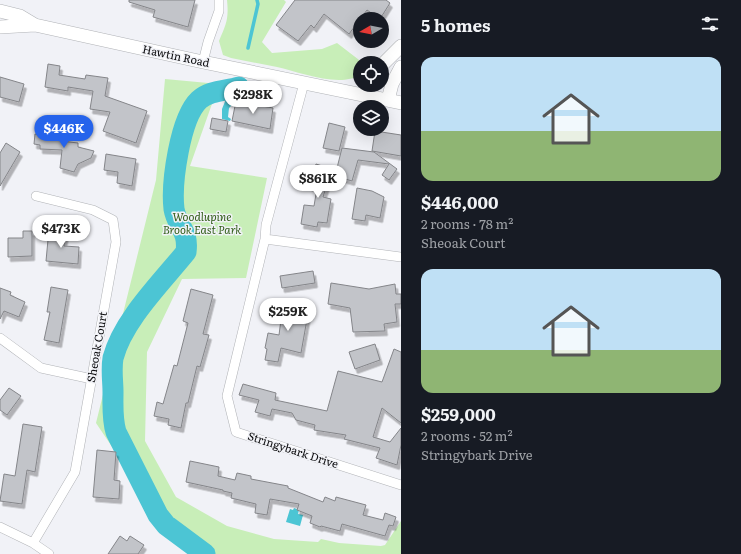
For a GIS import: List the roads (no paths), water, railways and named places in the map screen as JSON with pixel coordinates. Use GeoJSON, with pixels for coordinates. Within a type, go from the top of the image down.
{"type":"FeatureCollection","features":[{"type":"Feature","properties":{"kind":"main road","name":"Hawtin Road"},"geometry":{"type":"LineString","coordinates":[[0,11],[20,16],[35,25]]}},
{"type":"Feature","properties":{"kind":"main road","name":"Hawtin Road"},"geometry":{"type":"LineString","coordinates":[[0,27],[35,25],[304,83],[353,88]]}},
{"type":"Feature","properties":{"kind":"main road"},"geometry":{"type":"LineString","coordinates":[[389,58],[401,46]]}},
{"type":"Feature","properties":{"kind":"main road"},"geometry":{"type":"LineString","coordinates":[[388,100],[392,84],[401,67]]}},
{"type":"Feature","properties":{"kind":"main road","name":"Hawtin Road"},"geometry":{"type":"LineString","coordinates":[[372,92],[388,100]]}},
{"type":"Feature","properties":{"kind":"main road","name":"Hawtin Road"},"geometry":{"type":"LineString","coordinates":[[389,100],[401,103]]}},
{"type":"Feature","properties":{"kind":"street"},"geometry":{"type":"LineString","coordinates":[[203,62],[208,42],[219,11],[219,0]]}},
{"type":"Feature","properties":{"kind":"street","name":"Stringybark Drive"},"geometry":{"type":"LineString","coordinates":[[304,83],[266,226],[265,239],[227,396],[236,432],[401,486]]}},
{"type":"Feature","properties":{"kind":"street","name":"Sheoak Court"},"geometry":{"type":"LineString","coordinates":[[33,543],[75,472],[116,242],[113,220],[93,210],[36,196]]}},
{"type":"Feature","properties":{"kind":"street"},"geometry":{"type":"LineString","coordinates":[[265,239],[401,257]]}},
{"type":"Feature","properties":{"kind":"street"},"geometry":{"type":"LineString","coordinates":[[0,338],[41,368],[92,379]]}},
{"type":"Feature","properties":{"kind":"street"},"geometry":{"type":"LineString","coordinates":[[0,528],[33,543],[49,554]]}},
{"type":"Feature","properties":{"kind":"water"},"geometry":{"type":"Polygon","coordinates":[[[226,99],[235,102],[229,108],[228,117],[231,119],[230,121],[222,119],[222,109],[226,99]]]}},
{"type":"Feature","properties":{"kind":"water"},"geometry":{"type":"Polygon","coordinates":[[[294,508],[299,510],[298,514],[303,515],[300,526],[286,522],[290,509],[293,510],[294,508]]]}},
{"type":"Feature","properties":{"kind":"waterway"},"geometry":{"type":"LineString","coordinates":[[248,48],[258,4],[257,0]]}},
{"type":"Feature","properties":{"kind":"waterway"},"geometry":{"type":"LineString","coordinates":[[205,554],[166,525],[158,515],[116,432],[113,412],[112,362],[118,344],[134,316],[186,252],[186,239],[174,209],[173,198],[178,152],[192,109],[199,100],[208,94],[239,87]]}},
{"type":"Feature","properties":{"kind":"park label","name":"Woodlupine Brook East Park"},"geometry":{"type":"Point","coordinates":[202,223]}}]}
